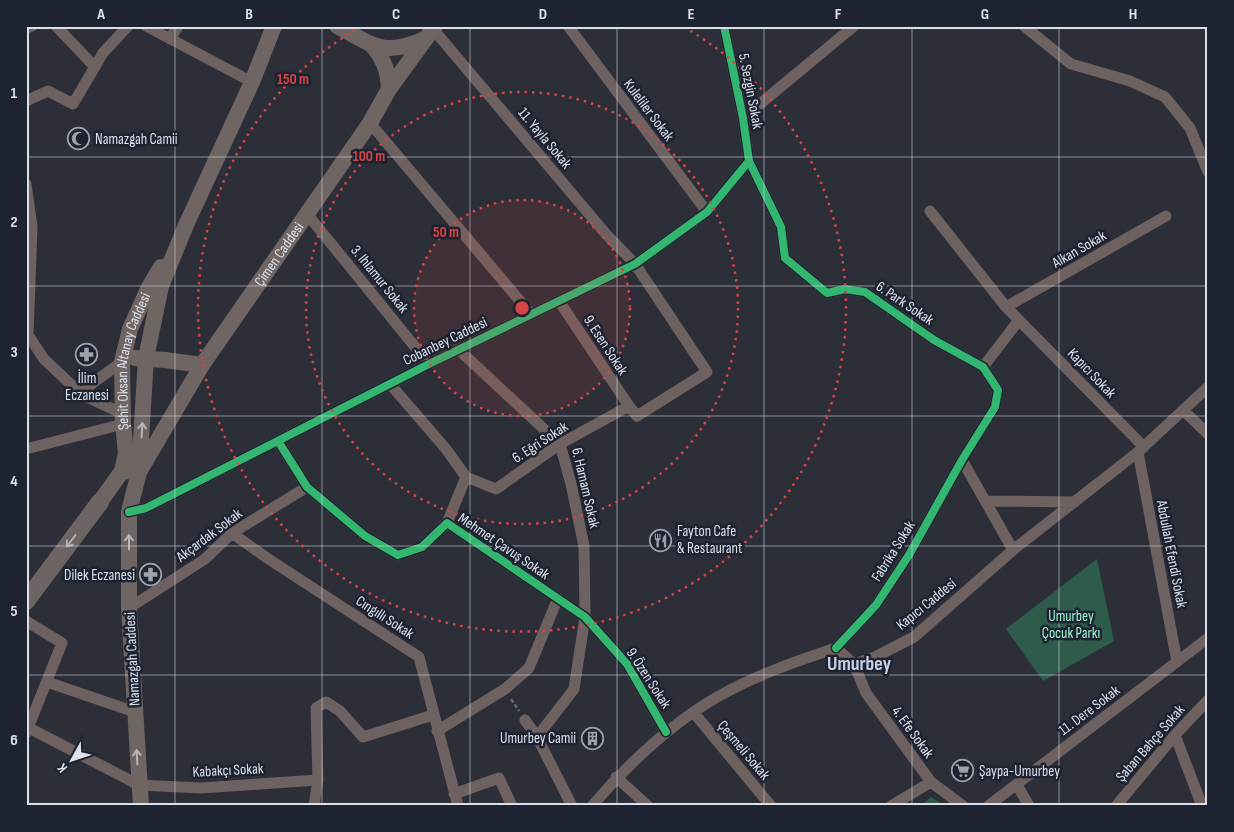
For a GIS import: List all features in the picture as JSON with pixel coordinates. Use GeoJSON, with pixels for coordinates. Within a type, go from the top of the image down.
{"type":"FeatureCollection","features":[{"type":"Feature","properties":{"kind":"main road","name":"Şehit Oksan Altanay Caddesi"},"geometry":{"type":"LineString","coordinates":[[128,512],[139,472],[146,358],[162,286],[186,225],[252,82],[274,26]]}},
{"type":"Feature","properties":{"kind":"main road"},"geometry":{"type":"LineString","coordinates":[[337,26],[372,45],[393,49],[410,46],[431,31]]}},
{"type":"Feature","properties":{"kind":"main road","name":"Çimen Caddesi"},"geometry":{"type":"LineString","coordinates":[[139,472],[202,365],[370,123],[389,89],[431,31]]}},
{"type":"Feature","properties":{"kind":"main road"},"geometry":{"type":"LineString","coordinates":[[372,45],[382,57],[388,73],[389,89]]}},
{"type":"Feature","properties":{"kind":"main road","name":"Şehit Oksan Altanay Caddesi"},"geometry":{"type":"LineString","coordinates":[[100,502],[122,471],[126,453],[123,419],[122,362],[130,329],[149,287],[186,225]]}},
{"type":"Feature","properties":{"kind":"main road"},"geometry":{"type":"LineString","coordinates":[[122,362],[135,358],[146,358],[202,365]]}},
{"type":"Feature","properties":{"kind":"main road"},"geometry":{"type":"LineString","coordinates":[[122,471],[139,472]]}},
{"type":"Feature","properties":{"kind":"main road"},"geometry":{"type":"LineString","coordinates":[[26,601],[100,502]]}},
{"type":"Feature","properties":{"kind":"main road","name":"Namazgah Caddesi"},"geometry":{"type":"LineString","coordinates":[[128,512],[129,608],[141,806]]}},
{"type":"Feature","properties":{"kind":"street"},"geometry":{"type":"LineString","coordinates":[[26,28],[32,26]]}},
{"type":"Feature","properties":{"kind":"street"},"geometry":{"type":"LineString","coordinates":[[56,26],[95,67]]}},
{"type":"Feature","properties":{"kind":"street"},"geometry":{"type":"LineString","coordinates":[[26,101],[48,91],[73,104],[103,53],[128,26]]}},
{"type":"Feature","properties":{"kind":"street"},"geometry":{"type":"LineString","coordinates":[[146,26],[252,82]]}},
{"type":"Feature","properties":{"kind":"street"},"geometry":{"type":"LineString","coordinates":[[170,39],[178,26]]}},
{"type":"Feature","properties":{"kind":"street","name":"Kuleliler Sokak"},"geometry":{"type":"LineString","coordinates":[[568,26],[707,212]]}},
{"type":"Feature","properties":{"kind":"street","name":"5. Sezgin Sokak"},"geometry":{"type":"LineString","coordinates":[[724,26],[743,118],[748,161]]}},
{"type":"Feature","properties":{"kind":"street"},"geometry":{"type":"LineString","coordinates":[[743,118],[854,26]]}},
{"type":"Feature","properties":{"kind":"street"},"geometry":{"type":"LineString","coordinates":[[1024,26],[1071,64],[1130,80],[1165,97],[1190,128],[1208,172]]}},
{"type":"Feature","properties":{"kind":"street","name":"11. Yayla Sokak"},"geometry":{"type":"LineString","coordinates":[[431,31],[606,234],[635,264],[707,372],[638,416],[628,406]]}},
{"type":"Feature","properties":{"kind":"street"},"geometry":{"type":"LineString","coordinates":[[370,123],[530,314]]}},
{"type":"Feature","properties":{"kind":"street","name":"Cobanbey Caddesi"},"geometry":{"type":"LineString","coordinates":[[128,512],[146,508],[458,349],[635,264],[707,212],[748,161]]}},
{"type":"Feature","properties":{"kind":"street","name":"6. Park Sokak"},"geometry":{"type":"LineString","coordinates":[[748,161],[780,227],[785,258],[827,293],[845,289],[865,292],[934,340],[983,367],[998,390],[995,407],[962,460]]}},
{"type":"Feature","properties":{"kind":"street"},"geometry":{"type":"LineString","coordinates":[[26,184],[32,227],[27,333],[44,359],[81,394],[123,419]]}},
{"type":"Feature","properties":{"kind":"street","name":"Kapıcı Sokak"},"geometry":{"type":"LineString","coordinates":[[930,211],[1006,307],[1141,449]]}},
{"type":"Feature","properties":{"kind":"street","name":"3. Ihlamur Sokak"},"geometry":{"type":"LineString","coordinates":[[307,214],[429,364]]}},
{"type":"Feature","properties":{"kind":"street","name":"Alkan Sokak"},"geometry":{"type":"LineString","coordinates":[[1006,307],[1166,216]]}},
{"type":"Feature","properties":{"kind":"street","name":"9. Esen Sokak"},"geometry":{"type":"LineString","coordinates":[[559,301],[628,406]]}},
{"type":"Feature","properties":{"kind":"street"},"geometry":{"type":"LineString","coordinates":[[983,367],[1020,320]]}},
{"type":"Feature","properties":{"kind":"street","name":"6. Hamam Sokak"},"geometry":{"type":"LineString","coordinates":[[458,349],[560,444],[571,484],[584,546],[586,617],[574,689],[537,737]]}},
{"type":"Feature","properties":{"kind":"street"},"geometry":{"type":"LineString","coordinates":[[81,394],[122,362]]}},
{"type":"Feature","properties":{"kind":"street"},"geometry":{"type":"LineString","coordinates":[[390,384],[446,449],[466,477],[448,523]]}},
{"type":"Feature","properties":{"kind":"street","name":"Kapıcı Caddesi"},"geometry":{"type":"LineString","coordinates":[[854,664],[875,657],[914,637],[1013,550],[1141,449],[1208,387]]}},
{"type":"Feature","properties":{"kind":"street","name":"6. Eğri Sokak"},"geometry":{"type":"LineString","coordinates":[[466,477],[496,489],[560,444],[628,406]]}},
{"type":"Feature","properties":{"kind":"street"},"geometry":{"type":"LineString","coordinates":[[1183,410],[1208,434]]}},
{"type":"Feature","properties":{"kind":"street"},"geometry":{"type":"LineString","coordinates":[[26,449],[123,419]]}},
{"type":"Feature","properties":{"kind":"street","name":"Mehmet Çavuş Sokak"},"geometry":{"type":"LineString","coordinates":[[278,441],[307,487],[365,536],[398,555],[422,547],[448,523],[586,617]]}},
{"type":"Feature","properties":{"kind":"street","name":"Abdullah Efendi Sokak"},"geometry":{"type":"LineString","coordinates":[[1141,449],[1177,662]]}},
{"type":"Feature","properties":{"kind":"street"},"geometry":{"type":"LineString","coordinates":[[962,460],[1013,550]]}},
{"type":"Feature","properties":{"kind":"street","name":"Fabrika Sokak"},"geometry":{"type":"LineString","coordinates":[[836,648],[876,604],[909,555],[962,460]]}},
{"type":"Feature","properties":{"kind":"street","name":"Akçardak Sokak"},"geometry":{"type":"LineString","coordinates":[[129,608],[205,558],[232,533],[307,487]]}},
{"type":"Feature","properties":{"kind":"street"},"geometry":{"type":"LineString","coordinates":[[984,500],[1075,502]]}},
{"type":"Feature","properties":{"kind":"street","name":"Cıngıllı Sokak"},"geometry":{"type":"LineString","coordinates":[[232,533],[267,558],[418,656],[458,806]]}},
{"type":"Feature","properties":{"kind":"street"},"geometry":{"type":"LineString","coordinates":[[437,731],[505,689],[528,668],[558,598]]}},
{"type":"Feature","properties":{"kind":"street","name":"9. Özen Sokak"},"geometry":{"type":"LineString","coordinates":[[586,617],[627,664],[666,732]]}},
{"type":"Feature","properties":{"kind":"street"},"geometry":{"type":"LineString","coordinates":[[26,621],[62,643],[27,731],[139,785]]}},
{"type":"Feature","properties":{"kind":"street","name":"11. Dere Sokak"},"geometry":{"type":"LineString","coordinates":[[988,806],[1208,638]]}},
{"type":"Feature","properties":{"kind":"street"},"geometry":{"type":"LineString","coordinates":[[592,806],[616,777],[666,732],[719,696],[786,665],[836,648],[854,664]]}},
{"type":"Feature","properties":{"kind":"street","name":"4. Efe Sokak"},"geometry":{"type":"LineString","coordinates":[[854,664],[866,693],[931,782],[963,806]]}},
{"type":"Feature","properties":{"kind":"street"},"geometry":{"type":"LineString","coordinates":[[47,682],[135,712]]}},
{"type":"Feature","properties":{"kind":"street","name":"Şaban Bahçe Sokak"},"geometry":{"type":"LineString","coordinates":[[1116,806],[1175,735],[1208,700]]}},
{"type":"Feature","properties":{"kind":"street"},"geometry":{"type":"LineString","coordinates":[[314,806],[318,780],[316,708],[326,702],[340,711],[363,737],[433,715]]}},
{"type":"Feature","properties":{"kind":"street","name":"Çeşmeli Sokak"},"geometry":{"type":"LineString","coordinates":[[694,713],[771,806]]}},
{"type":"Feature","properties":{"kind":"street"},"geometry":{"type":"LineString","coordinates":[[525,720],[537,737],[572,806]]}},
{"type":"Feature","properties":{"kind":"street"},"geometry":{"type":"LineString","coordinates":[[1175,735],[1202,806]]}},
{"type":"Feature","properties":{"kind":"street"},"geometry":{"type":"LineString","coordinates":[[616,777],[648,806]]}},
{"type":"Feature","properties":{"kind":"street"},"geometry":{"type":"LineString","coordinates":[[454,794],[499,778],[512,806]]}},
{"type":"Feature","properties":{"kind":"street","name":"Kabakçı Sokak"},"geometry":{"type":"LineString","coordinates":[[139,785],[201,788],[318,780]]}},
{"type":"Feature","properties":{"kind":"street"},"geometry":{"type":"LineString","coordinates":[[891,806],[931,782]]}},
{"type":"Feature","properties":{"kind":"street"},"geometry":{"type":"LineString","coordinates":[[1017,784],[1029,806]]}},
{"type":"Feature","properties":{"kind":"path"},"geometry":{"type":"LineString","coordinates":[[505,689],[525,720]]}},
{"type":"Feature","properties":{"kind":"green space","name":"Umurbey Çocuk Parkı"},"geometry":{"type":"Polygon","coordinates":[[[1097,559],[1114,641],[1043,681],[1006,629],[1097,559]]]}},
{"type":"Feature","properties":{"kind":"green space"},"geometry":{"type":"Polygon","coordinates":[[[931,797],[945,806],[920,806],[931,797]]]}},
{"type":"Feature","properties":{"kind":"cycle path"},"geometry":{"type":"LineString","coordinates":[[724,26],[743,118],[749,161],[781,227],[785,258],[827,293],[845,289],[865,292],[934,340],[983,367],[998,390],[995,407],[962,460],[909,555],[876,605],[836,648]]}},
{"type":"Feature","properties":{"kind":"cycle path"},"geometry":{"type":"LineString","coordinates":[[129,512],[146,508],[429,364],[635,264],[707,212],[749,161]]}},
{"type":"Feature","properties":{"kind":"cycle path"},"geometry":{"type":"LineString","coordinates":[[278,441],[307,487],[365,536],[398,555],[422,547],[447,523],[585,617],[627,664],[666,732]]}},
{"type":"Feature","properties":{"kind":"place","name":"Namazgah Camii"},"geometry":{"type":"Point","coordinates":[79,139]}},
{"type":"Feature","properties":{"kind":"place","name":"İlim Eczanesi"},"geometry":{"type":"Point","coordinates":[87,355]}},
{"type":"Feature","properties":{"kind":"place","name":"Fayton Cafe & Restaurant"},"geometry":{"type":"Point","coordinates":[661,540]}},
{"type":"Feature","properties":{"kind":"place","name":"Dilek Eczanesi"},"geometry":{"type":"Point","coordinates":[151,575]}},
{"type":"Feature","properties":{"kind":"place","name":"Umurbey Camii"},"geometry":{"type":"Point","coordinates":[592,738]}},
{"type":"Feature","properties":{"kind":"place","name":"Şaypa-Umurbey"},"geometry":{"type":"Point","coordinates":[963,771]}},
{"type":"Feature","properties":{"kind":"district","name":"Umurbey"},"geometry":{"type":"Point","coordinates":[859,663]}}]}
